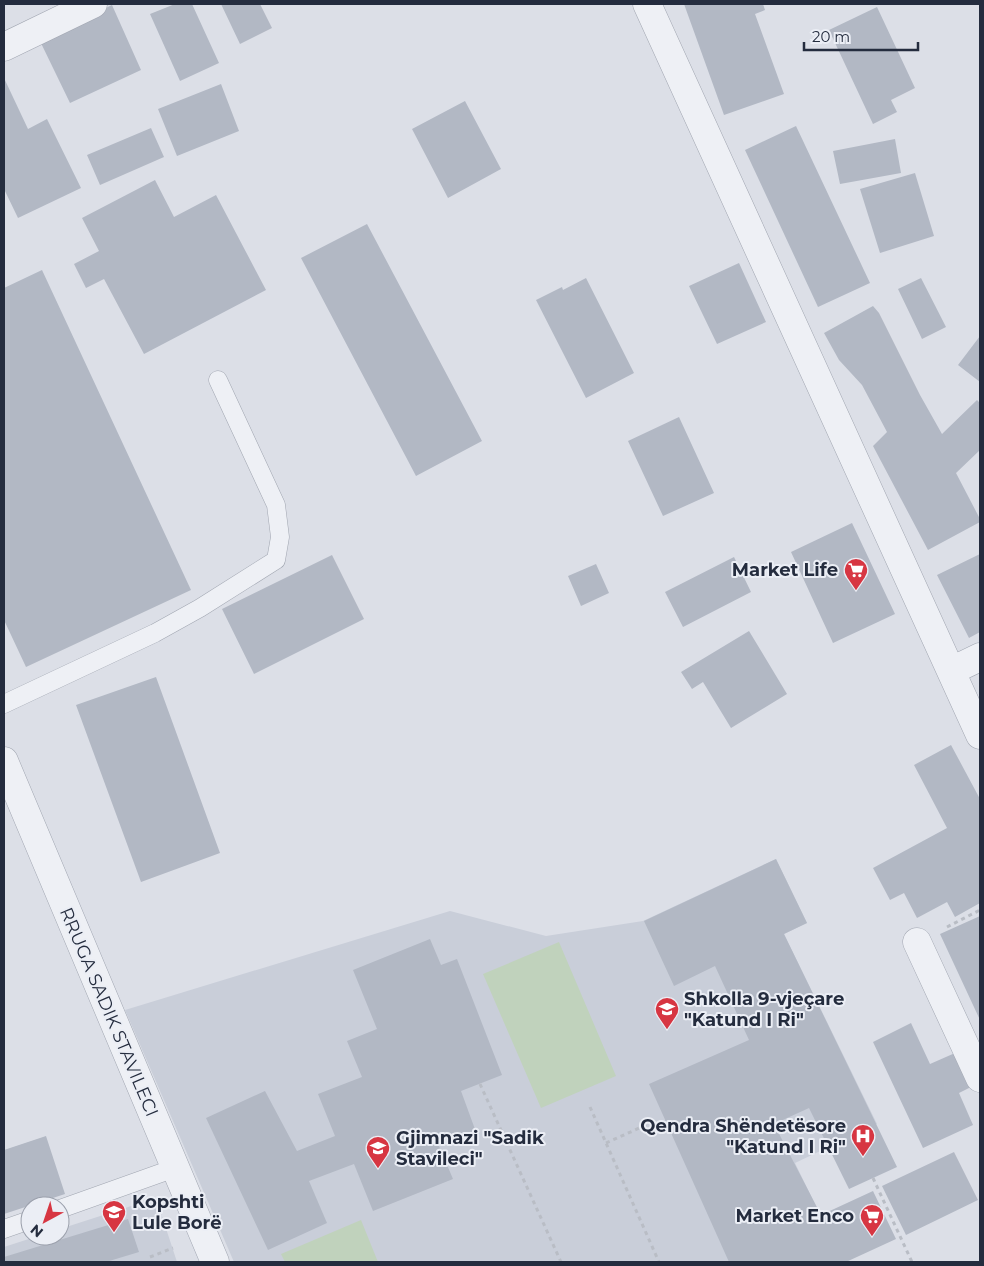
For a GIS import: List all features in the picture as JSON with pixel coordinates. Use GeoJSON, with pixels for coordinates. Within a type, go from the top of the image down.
{"type":"FeatureCollection","features":[{"type":"Feature","properties":{"kind":"street"},"geometry":{"type":"LineString","coordinates":[[4,47],[93,4]]}},
{"type":"Feature","properties":{"kind":"street"},"geometry":{"type":"LineString","coordinates":[[647,4],[980,734]]}},
{"type":"Feature","properties":{"kind":"street"},"geometry":{"type":"LineString","coordinates":[[951,670],[980,657]]}},
{"type":"Feature","properties":{"kind":"street","name":"RRUGA SADIK STAVILECI"},"geometry":{"type":"LineString","coordinates":[[4,761],[215,1262]]}},
{"type":"Feature","properties":{"kind":"street"},"geometry":{"type":"LineString","coordinates":[[917,942],[980,1078]]}},
{"type":"Feature","properties":{"kind":"lane"},"geometry":{"type":"LineString","coordinates":[[4,704],[155,633],[200,608],[276,560],[280,537],[276,505],[218,380]]}},
{"type":"Feature","properties":{"kind":"lane"},"geometry":{"type":"LineString","coordinates":[[70,1205],[175,1168]]}},
{"type":"Feature","properties":{"kind":"lane"},"geometry":{"type":"LineString","coordinates":[[4,1229],[20,1223]]}},
{"type":"Feature","properties":{"kind":"path"},"geometry":{"type":"LineString","coordinates":[[480,1084],[561,1262]]}},
{"type":"Feature","properties":{"kind":"path"},"geometry":{"type":"LineString","coordinates":[[590,1107],[659,1262]]}},
{"type":"Feature","properties":{"kind":"path"},"geometry":{"type":"LineString","coordinates":[[606,1143],[646,1125]]}},
{"type":"Feature","properties":{"kind":"path"},"geometry":{"type":"LineString","coordinates":[[873,1178],[912,1262]]}},
{"type":"Feature","properties":{"kind":"path"},"geometry":{"type":"LineString","coordinates":[[150,1257],[172,1248]]}},
{"type":"Feature","properties":{"kind":"shaded area"},"geometry":{"type":"Polygon","coordinates":[[[776,859],[807,923],[784,934],[877,1124],[795,1163],[843,1262],[234,1262],[125,1010],[450,911],[546,936],[643,921],[776,859]]]}},
{"type":"Feature","properties":{"kind":"shaded area","name":"Kopshti Lule Borë"},"geometry":{"type":"Polygon","coordinates":[[[156,1198],[177,1262],[4,1262],[4,1247],[20,1242],[20,1246],[70,1246],[70,1226],[156,1198]]]}},
{"type":"Feature","properties":{"kind":"green space"},"geometry":{"type":"Polygon","coordinates":[[[559,942],[616,1076],[541,1108],[483,974],[559,942]]]}},
{"type":"Feature","properties":{"kind":"green space"},"geometry":{"type":"Polygon","coordinates":[[[361,1220],[378,1262],[285,1262],[281,1254],[361,1220]]]}},
{"type":"Feature","properties":{"kind":"building"},"geometry":{"type":"Polygon","coordinates":[[[175,4],[192,4],[219,63],[180,81],[150,14],[175,4]]]}},
{"type":"Feature","properties":{"kind":"building"},"geometry":{"type":"Polygon","coordinates":[[[221,4],[260,4],[272,28],[240,44],[221,4]]]}},
{"type":"Feature","properties":{"kind":"building"},"geometry":{"type":"Polygon","coordinates":[[[684,4],[763,4],[765,10],[755,14],[784,94],[724,115],[684,4]]]}},
{"type":"Feature","properties":{"kind":"building"},"geometry":{"type":"Polygon","coordinates":[[[112,5],[141,70],[70,103],[39,39],[112,5]]]}},
{"type":"Feature","properties":{"kind":"building"},"geometry":{"type":"Polygon","coordinates":[[[877,7],[915,88],[891,100],[897,112],[873,124],[829,30],[877,7]]]}},
{"type":"Feature","properties":{"kind":"building"},"geometry":{"type":"Polygon","coordinates":[[[4,78],[28,129],[47,119],[81,188],[18,218],[4,189],[4,78]]]}},
{"type":"Feature","properties":{"kind":"building"},"geometry":{"type":"Polygon","coordinates":[[[221,84],[239,131],[177,156],[158,109],[221,84]]]}},
{"type":"Feature","properties":{"kind":"building"},"geometry":{"type":"Polygon","coordinates":[[[465,101],[501,169],[448,198],[412,129],[465,101]]]}},
{"type":"Feature","properties":{"kind":"building"},"geometry":{"type":"Polygon","coordinates":[[[796,126],[870,283],[818,307],[745,150],[796,126]]]}},
{"type":"Feature","properties":{"kind":"building"},"geometry":{"type":"Polygon","coordinates":[[[151,128],[164,157],[100,185],[87,155],[151,128]]]}},
{"type":"Feature","properties":{"kind":"building"},"geometry":{"type":"Polygon","coordinates":[[[895,139],[901,173],[840,184],[833,151],[895,139]]]}},
{"type":"Feature","properties":{"kind":"building"},"geometry":{"type":"Polygon","coordinates":[[[915,173],[934,236],[880,253],[860,189],[915,173]]]}},
{"type":"Feature","properties":{"kind":"building"},"geometry":{"type":"Polygon","coordinates":[[[155,180],[174,217],[216,195],[266,290],[144,354],[104,279],[86,288],[74,264],[99,251],[82,218],[155,180]]]}},
{"type":"Feature","properties":{"kind":"building"},"geometry":{"type":"Polygon","coordinates":[[[367,224],[482,441],[416,476],[301,258],[367,224]]]}},
{"type":"Feature","properties":{"kind":"building"},"geometry":{"type":"Polygon","coordinates":[[[739,263],[766,322],[717,344],[689,286],[739,263]]]}},
{"type":"Feature","properties":{"kind":"building"},"geometry":{"type":"Polygon","coordinates":[[[42,270],[191,590],[26,667],[4,620],[4,288],[42,270]]]}},
{"type":"Feature","properties":{"kind":"building"},"geometry":{"type":"Polygon","coordinates":[[[586,278],[634,373],[586,398],[536,300],[562,287],[563,290],[586,278]]]}},
{"type":"Feature","properties":{"kind":"building"},"geometry":{"type":"Polygon","coordinates":[[[921,278],[946,327],[922,339],[898,289],[921,278]]]}},
{"type":"Feature","properties":{"kind":"building"},"geometry":{"type":"Polygon","coordinates":[[[873,306],[879,313],[920,395],[942,434],[977,400],[980,403],[980,450],[956,473],[980,522],[928,550],[873,446],[887,432],[862,385],[839,360],[824,333],[873,306]]]}},
{"type":"Feature","properties":{"kind":"building"},"geometry":{"type":"Polygon","coordinates":[[[980,336],[980,382],[958,365],[980,336]]]}},
{"type":"Feature","properties":{"kind":"building"},"geometry":{"type":"Polygon","coordinates":[[[679,417],[714,493],[663,516],[628,441],[679,417]]]}},
{"type":"Feature","properties":{"kind":"building"},"geometry":{"type":"Polygon","coordinates":[[[852,523],[895,614],[833,643],[791,552],[852,523]]]}},
{"type":"Feature","properties":{"kind":"building"},"geometry":{"type":"Polygon","coordinates":[[[980,554],[980,632],[969,638],[937,575],[980,554]]]}},
{"type":"Feature","properties":{"kind":"building"},"geometry":{"type":"Polygon","coordinates":[[[332,555],[364,619],[254,674],[222,609],[332,555]]]}},
{"type":"Feature","properties":{"kind":"building"},"geometry":{"type":"Polygon","coordinates":[[[734,557],[751,592],[683,627],[665,592],[734,557]]]}},
{"type":"Feature","properties":{"kind":"building"},"geometry":{"type":"Polygon","coordinates":[[[596,564],[609,593],[581,606],[568,576],[596,564]]]}},
{"type":"Feature","properties":{"kind":"building"},"geometry":{"type":"Polygon","coordinates":[[[749,631],[787,694],[731,728],[703,682],[692,689],[681,672],[749,631]]]}},
{"type":"Feature","properties":{"kind":"building"},"geometry":{"type":"Polygon","coordinates":[[[156,677],[220,853],[141,882],[76,705],[156,677]]]}},
{"type":"Feature","properties":{"kind":"building"},"geometry":{"type":"Polygon","coordinates":[[[951,745],[980,799],[980,903],[955,917],[947,902],[917,918],[904,893],[890,900],[873,868],[947,828],[914,765],[951,745]]]}},
{"type":"Feature","properties":{"kind":"building"},"geometry":{"type":"Polygon","coordinates":[[[776,859],[807,923],[784,934],[897,1167],[849,1189],[809,1108],[774,1124],[821,1215],[873,1191],[896,1239],[846,1262],[729,1262],[649,1084],[749,1040],[715,966],[674,986],[644,921],[776,859]]]}},
{"type":"Feature","properties":{"kind":"building"},"geometry":{"type":"Polygon","coordinates":[[[980,916],[980,1020],[940,934],[980,916]]]}},
{"type":"Feature","properties":{"kind":"building"},"geometry":{"type":"Polygon","coordinates":[[[430,939],[441,965],[457,959],[502,1075],[461,1091],[476,1132],[439,1146],[453,1179],[373,1211],[354,1164],[309,1181],[327,1223],[268,1250],[206,1118],[265,1091],[297,1151],[335,1136],[318,1094],[362,1077],[347,1041],[377,1029],[353,970],[430,939]]]}},
{"type":"Feature","properties":{"kind":"building"},"geometry":{"type":"Polygon","coordinates":[[[911,1023],[930,1064],[955,1053],[971,1087],[959,1093],[973,1125],[923,1148],[873,1042],[911,1023]]]}},
{"type":"Feature","properties":{"kind":"building"},"geometry":{"type":"Polygon","coordinates":[[[46,1136],[65,1194],[59,1196],[20,1196],[20,1209],[4,1214],[4,1150],[46,1136]]]}},
{"type":"Feature","properties":{"kind":"building"},"geometry":{"type":"Polygon","coordinates":[[[954,1152],[978,1200],[906,1235],[882,1186],[954,1152]]]}},
{"type":"Feature","properties":{"kind":"building"},"geometry":{"type":"Polygon","coordinates":[[[128,1219],[139,1252],[106,1262],[4,1262],[4,1257],[40,1246],[70,1246],[70,1237],[128,1219]]]}},
{"type":"Feature","properties":{"kind":"place","name":"Market Life"},"geometry":{"type":"Point","coordinates":[856,591]}},
{"type":"Feature","properties":{"kind":"place","name":"Shkolla 9-vjeçare \"Katund I Ri\""},"geometry":{"type":"Point","coordinates":[667,1030]}},
{"type":"Feature","properties":{"kind":"place","name":"Qendra Shëndetësore \"Katund I Ri\""},"geometry":{"type":"Point","coordinates":[863,1157]}},
{"type":"Feature","properties":{"kind":"place","name":"Gjimnazi \"Sadik Stavileci\""},"geometry":{"type":"Point","coordinates":[378,1169]}},
{"type":"Feature","properties":{"kind":"place","name":"Kopshti Lule Borë"},"geometry":{"type":"Point","coordinates":[114,1233]}},
{"type":"Feature","properties":{"kind":"place","name":"Market Enco"},"geometry":{"type":"Point","coordinates":[872,1237]}}]}
